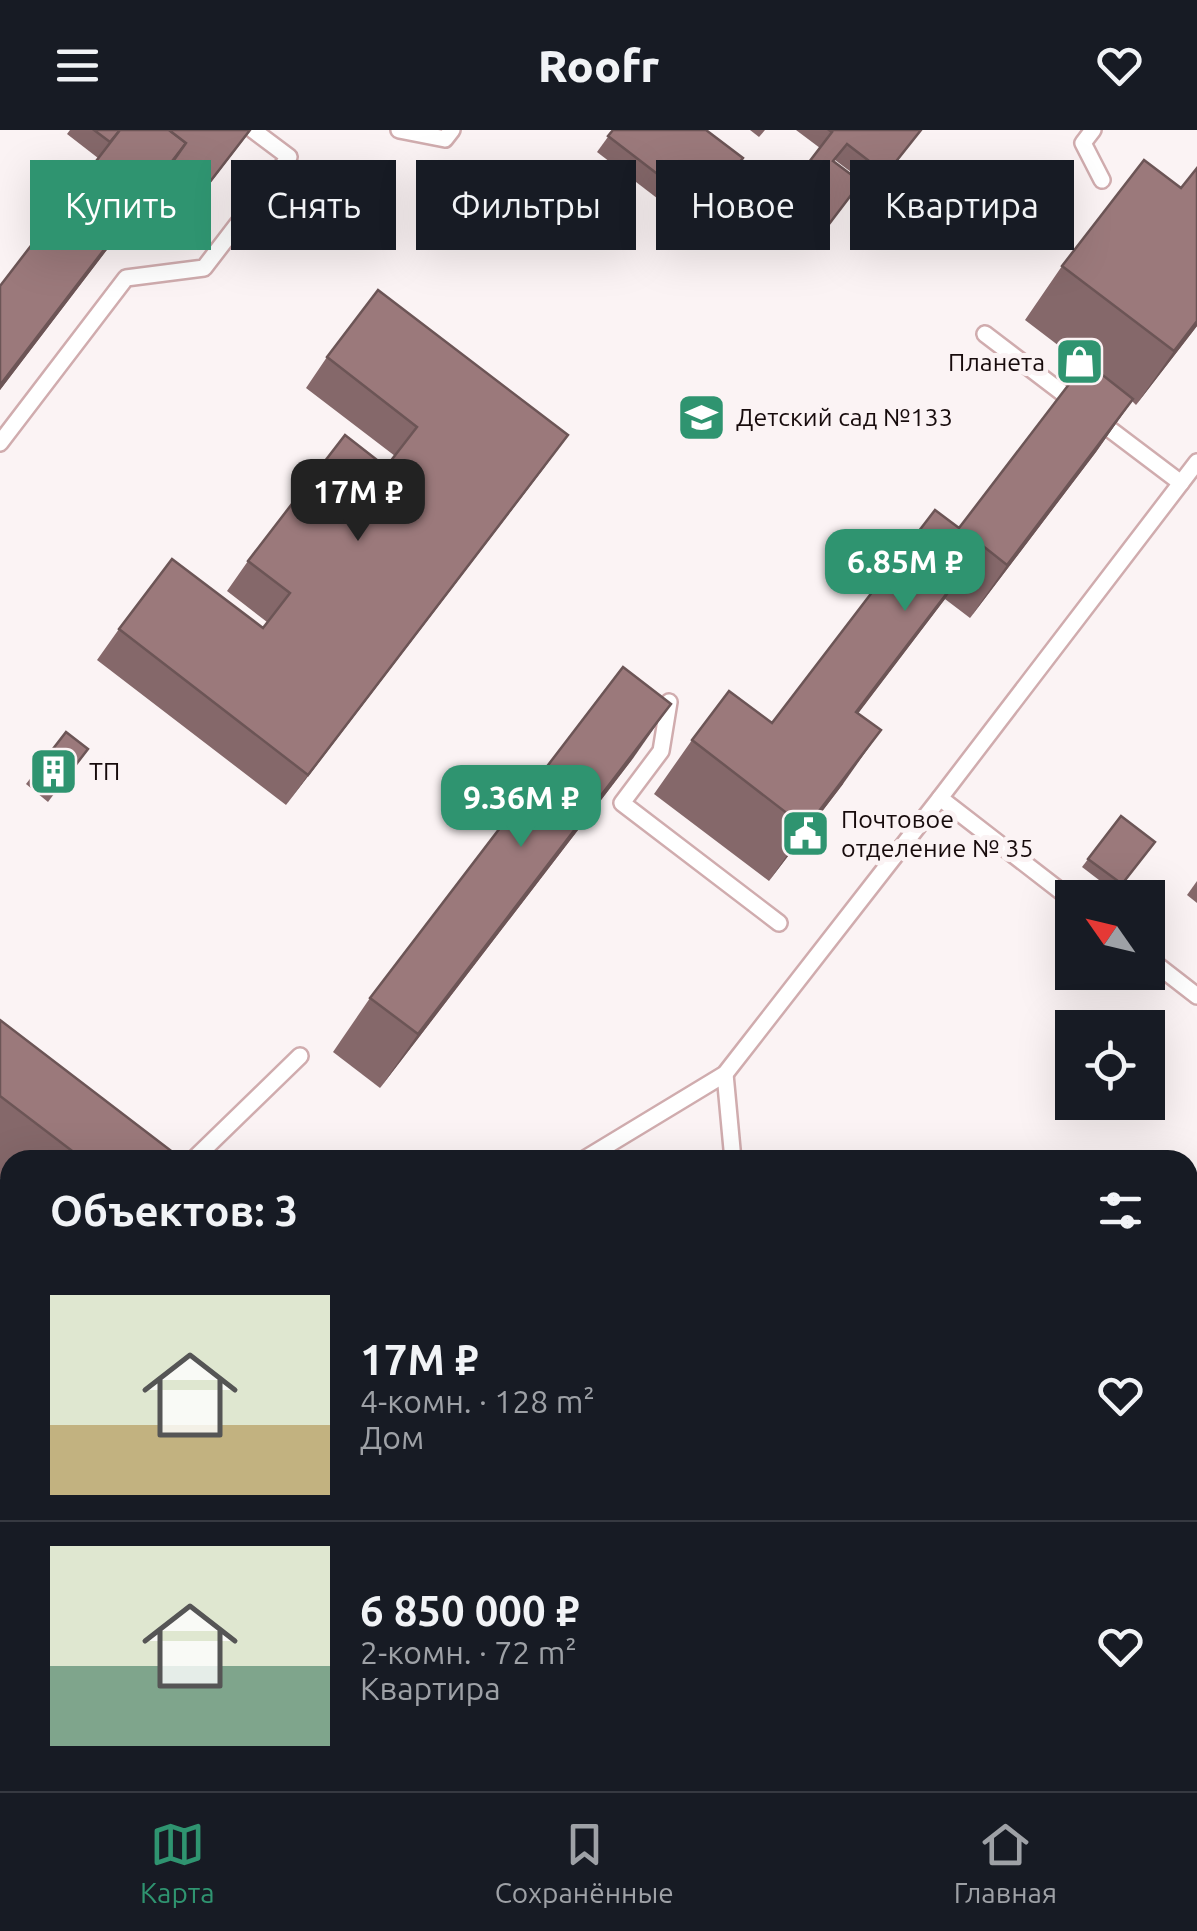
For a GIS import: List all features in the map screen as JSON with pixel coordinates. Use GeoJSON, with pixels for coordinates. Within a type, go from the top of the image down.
{"type":"FeatureCollection","features":[{"type":"Feature","properties":{"kind":"lane"},"geometry":{"type":"LineString","coordinates":[[0,443],[126,278],[204,268],[289,157],[254,130]]}},
{"type":"Feature","properties":{"kind":"lane"},"geometry":{"type":"LineString","coordinates":[[398,130],[445,139],[452,130]]}},
{"type":"Feature","properties":{"kind":"lane"},"geometry":{"type":"LineString","coordinates":[[1093,130],[1084,143],[1102,180]]}},
{"type":"Feature","properties":{"kind":"lane"},"geometry":{"type":"LineString","coordinates":[[985,334],[1180,484]]}},
{"type":"Feature","properties":{"kind":"lane"},"geometry":{"type":"LineString","coordinates":[[606,1150],[724,1074],[1197,462]]}},
{"type":"Feature","properties":{"kind":"lane"},"geometry":{"type":"LineString","coordinates":[[669,702],[661,752],[622,803],[779,923]]}},
{"type":"Feature","properties":{"kind":"lane"},"geometry":{"type":"LineString","coordinates":[[940,798],[1055,887]]}},
{"type":"Feature","properties":{"kind":"lane"},"geometry":{"type":"LineString","coordinates":[[1165,971],[1197,996]]}},
{"type":"Feature","properties":{"kind":"lane"},"geometry":{"type":"LineString","coordinates":[[203,1150],[300,1056]]}},
{"type":"Feature","properties":{"kind":"lane"},"geometry":{"type":"LineString","coordinates":[[724,1074],[732,1150]]}},
{"type":"Feature","properties":{"kind":"building"},"geometry":{"type":"Polygon","coordinates":[[[94,130],[120,130],[110,142],[94,130]]]}},
{"type":"Feature","properties":{"kind":"building"},"geometry":{"type":"Polygon","coordinates":[[[120,130],[169,130],[186,143],[173,160],[97,160],[120,130]]]}},
{"type":"Feature","properties":{"kind":"building"},"geometry":{"type":"Polygon","coordinates":[[[169,130],[250,130],[211,180],[211,160],[174,160],[186,143],[169,130]]]}},
{"type":"Feature","properties":{"kind":"building"},"geometry":{"type":"Polygon","coordinates":[[[613,130],[706,130],[743,158],[656,160],[656,173],[608,136],[613,130]]]}},
{"type":"Feature","properties":{"kind":"building"},"geometry":{"type":"Polygon","coordinates":[[[829,130],[921,130],[897,160],[868,160],[847,144],[833,161],[850,174],[850,196],[830,223],[830,160],[811,160],[832,132],[829,130]]]}},
{"type":"Feature","properties":{"kind":"building"},"geometry":{"type":"Polygon","coordinates":[[[1144,160],[1181,188],[1197,168],[1197,321],[1174,351],[1062,266],[1144,160]]]}},
{"type":"Feature","properties":{"kind":"building"},"geometry":{"type":"Polygon","coordinates":[[[30,247],[104,250],[0,385],[0,286],[30,247]]]}},
{"type":"Feature","properties":{"kind":"building"},"geometry":{"type":"Polygon","coordinates":[[[378,290],[568,435],[308,775],[119,629],[172,559],[263,628],[290,593],[248,561],[345,435],[386,467],[417,427],[327,357],[378,290]]]}},
{"type":"Feature","properties":{"kind":"building"},"geometry":{"type":"Polygon","coordinates":[[[1086,362],[1133,399],[1007,565],[983,546],[856,712],[881,730],[806,828],[692,740],[729,691],[772,723],[935,510],[959,528],[1086,362]]]}},
{"type":"Feature","properties":{"kind":"building"},"geometry":{"type":"Polygon","coordinates":[[[623,667],[671,704],[418,1034],[370,998],[623,667]]]}},
{"type":"Feature","properties":{"kind":"building","name":"ТП"},"geometry":{"type":"Polygon","coordinates":[[[66,732],[88,749],[54,793],[32,776],[66,732]]]}},
{"type":"Feature","properties":{"kind":"building"},"geometry":{"type":"Polygon","coordinates":[[[1121,816],[1155,842],[1125,880],[1117,880],[1088,859],[1121,816]]]}},
{"type":"Feature","properties":{"kind":"building"},"geometry":{"type":"Polygon","coordinates":[[[0,1020],[170,1150],[71,1150],[0,1096],[0,1020]]]}},
{"type":"Feature","properties":{"kind":"place","name":"Планета"},"geometry":{"type":"Point","coordinates":[1080,362]}},
{"type":"Feature","properties":{"kind":"place","name":"Детский сад №133"},"geometry":{"type":"Point","coordinates":[701,417]}},
{"type":"Feature","properties":{"kind":"place","name":"ТП"},"geometry":{"type":"Point","coordinates":[54,771]}},
{"type":"Feature","properties":{"kind":"place","name":"Почтовое отделение № 35"},"geometry":{"type":"Point","coordinates":[806,833]}}]}
